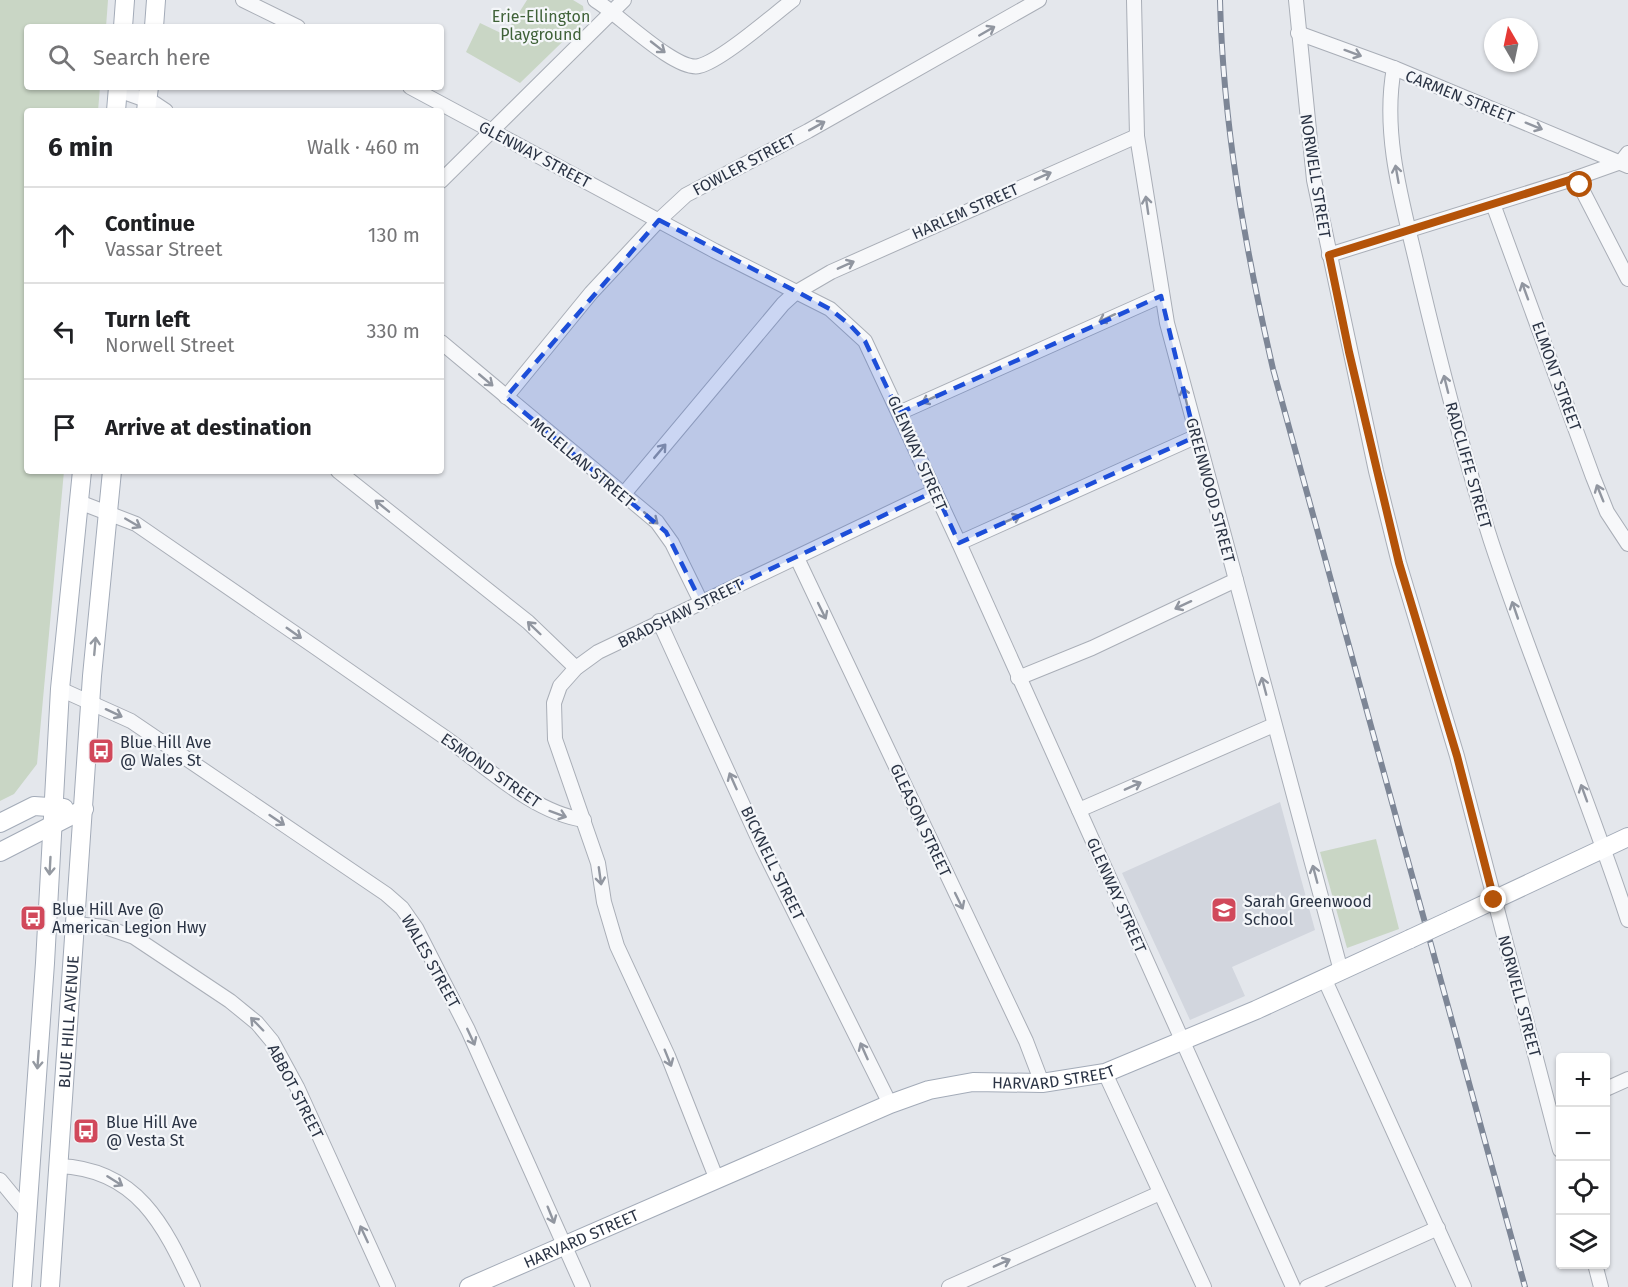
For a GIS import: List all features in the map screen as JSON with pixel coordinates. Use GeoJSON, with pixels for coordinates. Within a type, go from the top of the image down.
{"type":"FeatureCollection","features":[{"type":"Feature","properties":{"kind":"main road"},"geometry":{"type":"LineString","coordinates":[[123,24],[125,0]]}},
{"type":"Feature","properties":{"kind":"main road"},"geometry":{"type":"LineString","coordinates":[[154,24],[156,0]]}},
{"type":"Feature","properties":{"kind":"main road"},"geometry":{"type":"LineString","coordinates":[[116,108],[118,90]]}},
{"type":"Feature","properties":{"kind":"main road","name":"BLUE HILL AVENUE"},"geometry":{"type":"LineString","coordinates":[[22,1287],[60,689],[82,474]]}},
{"type":"Feature","properties":{"kind":"main road","name":"BLUE HILL AVENUE"},"geometry":{"type":"LineString","coordinates":[[51,1287],[91,702],[112,474]]}},
{"type":"Feature","properties":{"kind":"main road"},"geometry":{"type":"LineString","coordinates":[[0,823],[34,806],[53,816]]}},
{"type":"Feature","properties":{"kind":"main road"},"geometry":{"type":"LineString","coordinates":[[0,852],[53,816],[84,809]]}},
{"type":"Feature","properties":{"kind":"main road","name":"HARVARD STREET"},"geometry":{"type":"LineString","coordinates":[[469,1287],[890,1104],[929,1090],[973,1082],[1042,1083],[1105,1073],[1341,971],[1628,837]]}},
{"type":"Feature","properties":{"kind":"street"},"geometry":{"type":"LineString","coordinates":[[243,0],[292,24]]}},
{"type":"Feature","properties":{"kind":"street"},"geometry":{"type":"LineString","coordinates":[[596,0],[671,58],[686,66],[698,67],[726,50],[793,0]]}},
{"type":"Feature","properties":{"kind":"street"},"geometry":{"type":"LineString","coordinates":[[444,178],[624,0]]}},
{"type":"Feature","properties":{"kind":"street","name":"FOWLER STREET"},"geometry":{"type":"LineString","coordinates":[[506,397],[591,293],[659,219],[686,195],[910,75],[1039,0]]}},
{"type":"Feature","properties":{"kind":"street","name":"GREENWOOD STREET"},"geometry":{"type":"LineString","coordinates":[[1134,0],[1137,136],[1161,296],[1195,436],[1341,971]]}},
{"type":"Feature","properties":{"kind":"street","name":"NORWELL STREET"},"geometry":{"type":"LineString","coordinates":[[1296,0],[1314,180],[1353,374],[1399,563],[1457,756],[1494,900],[1556,1111]]}},
{"type":"Feature","properties":{"kind":"street","name":"CARMEN STREET"},"geometry":{"type":"LineString","coordinates":[[1298,33],[1394,68],[1626,160]]}},
{"type":"Feature","properties":{"kind":"street","name":"RADCLIFFE STREET"},"geometry":{"type":"LineString","coordinates":[[1394,68],[1391,123],[1396,169],[1409,231],[1478,500],[1525,639],[1604,848],[1628,920]]}},
{"type":"Feature","properties":{"kind":"street"},"geometry":{"type":"LineString","coordinates":[[123,90],[148,99],[162,108]]}},
{"type":"Feature","properties":{"kind":"street","name":"GLENWAY STREET"},"geometry":{"type":"LineString","coordinates":[[416,90],[795,293],[830,309],[866,341],[1293,1287]]}},
{"type":"Feature","properties":{"kind":"street","name":"HARLEM STREET"},"geometry":{"type":"LineString","coordinates":[[622,495],[783,304],[795,293],[831,272],[1137,136]]}},
{"type":"Feature","properties":{"kind":"street"},"geometry":{"type":"LineString","coordinates":[[1329,255],[1576,178],[1626,160]]}},
{"type":"Feature","properties":{"kind":"street"},"geometry":{"type":"LineString","coordinates":[[1576,178],[1628,279]]}},
{"type":"Feature","properties":{"kind":"street","name":"ELMONT STREET"},"geometry":{"type":"LineString","coordinates":[[1493,204],[1593,477],[1608,512],[1628,544]]}},
{"type":"Feature","properties":{"kind":"street"},"geometry":{"type":"LineString","coordinates":[[899,413],[1161,296]]}},
{"type":"Feature","properties":{"kind":"street","name":"MCLELLAN STREET"},"geometry":{"type":"LineString","coordinates":[[444,345],[666,532],[701,602]]}},
{"type":"Feature","properties":{"kind":"street"},"geometry":{"type":"LineString","coordinates":[[959,543],[1195,436]]}},
{"type":"Feature","properties":{"kind":"street"},"geometry":{"type":"LineString","coordinates":[[343,474],[528,622],[576,668]]}},
{"type":"Feature","properties":{"kind":"street","name":"BRADSHAW STREET"},"geometry":{"type":"LineString","coordinates":[[584,820],[555,739],[552,723],[554,703],[560,686],[576,668],[598,652],[659,621],[935,491]]}},
{"type":"Feature","properties":{"kind":"street","name":"ESMOND STREET"},"geometry":{"type":"LineString","coordinates":[[79,502],[108,512],[146,531],[468,753],[535,803],[553,813],[584,820]]}},
{"type":"Feature","properties":{"kind":"street","name":"GLEASON STREET"},"geometry":{"type":"LineString","coordinates":[[796,558],[1026,1041],[1042,1083]]}},
{"type":"Feature","properties":{"kind":"street"},"geometry":{"type":"LineString","coordinates":[[1018,678],[1092,648],[1236,580]]}},
{"type":"Feature","properties":{"kind":"street","name":"BICKNELL STREET"},"geometry":{"type":"LineString","coordinates":[[659,621],[763,849],[890,1104]]}},
{"type":"Feature","properties":{"kind":"street","name":"WALES STREET"},"geometry":{"type":"LineString","coordinates":[[60,689],[131,721],[386,894],[402,908],[416,927],[468,1030],[536,1177],[583,1287]]}},
{"type":"Feature","properties":{"kind":"street"},"geometry":{"type":"LineString","coordinates":[[1079,810],[1274,725]]}},
{"type":"Feature","properties":{"kind":"street"},"geometry":{"type":"LineString","coordinates":[[584,820],[598,863],[604,902],[615,940],[668,1056],[717,1180]]}},
{"type":"Feature","properties":{"kind":"street","name":"ABBOT STREET"},"geometry":{"type":"LineString","coordinates":[[76,924],[105,927],[134,937],[230,1001],[257,1023],[272,1041],[297,1087],[388,1287]]}},
{"type":"Feature","properties":{"kind":"street"},"geometry":{"type":"LineString","coordinates":[[1324,978],[1464,1287]]}},
{"type":"Feature","properties":{"kind":"street"},"geometry":{"type":"LineString","coordinates":[[1105,1073],[1204,1287]]}},
{"type":"Feature","properties":{"kind":"street"},"geometry":{"type":"LineString","coordinates":[[1610,1087],[1628,1079]]}},
{"type":"Feature","properties":{"kind":"street"},"geometry":{"type":"LineString","coordinates":[[59,1166],[82,1167],[104,1174],[136,1196],[163,1227],[193,1287]]}},
{"type":"Feature","properties":{"kind":"street"},"geometry":{"type":"LineString","coordinates":[[0,1180],[28,1214]]}},
{"type":"Feature","properties":{"kind":"street"},"geometry":{"type":"LineString","coordinates":[[949,1287],[1160,1193]]}},
{"type":"Feature","properties":{"kind":"street"},"geometry":{"type":"LineString","coordinates":[[1307,1287],[1438,1228]]}},
{"type":"Feature","properties":{"kind":"street"},"geometry":{"type":"LineString","coordinates":[[1596,1269],[1601,1287]]}},
{"type":"Feature","properties":{"kind":"highlighted area"},"geometry":{"type":"Polygon","coordinates":[[[659,220],[830,309],[850,325],[865,341],[899,413],[1161,296],[1195,437],[959,543],[935,491],[701,602],[666,532],[506,397],[659,220]]]}},
{"type":"Feature","properties":{"kind":"shaded area","name":"Sarah Greenwood School"},"geometry":{"type":"Polygon","coordinates":[[[1280,802],[1315,930],[1232,967],[1245,996],[1190,1020],[1122,873],[1280,802]]]}},
{"type":"Feature","properties":{"kind":"green space"},"geometry":{"type":"Polygon","coordinates":[[[0,0],[108,0],[106,24],[24,24],[24,90],[100,90],[98,108],[24,108],[24,474],[64,474],[37,764],[14,794],[0,801],[0,0]]]}},
{"type":"Feature","properties":{"kind":"green space","name":"Erie-Ellington Playground"},"geometry":{"type":"Polygon","coordinates":[[[527,0],[573,0],[583,6],[585,20],[520,83],[466,52],[480,23],[505,35],[527,0]]]}},
{"type":"Feature","properties":{"kind":"green space"},"geometry":{"type":"Polygon","coordinates":[[[1376,839],[1399,929],[1347,948],[1320,852],[1376,839]]]}},
{"type":"Feature","properties":{"kind":"railway"},"geometry":{"type":"LineString","coordinates":[[1220,0],[1226,93],[1237,186],[1253,277],[1273,369],[1525,1287]]}},
{"type":"Feature","properties":{"kind":"place","name":"Blue Hill Ave @ Wales St"},"geometry":{"type":"Point","coordinates":[101,751]}},
{"type":"Feature","properties":{"kind":"place","name":"Sarah Greenwood School"},"geometry":{"type":"Point","coordinates":[1224,910]}},
{"type":"Feature","properties":{"kind":"place","name":"Blue Hill Ave @ American Legion Hwy"},"geometry":{"type":"Point","coordinates":[33,918]}},
{"type":"Feature","properties":{"kind":"place","name":"Blue Hill Ave @ Vesta St"},"geometry":{"type":"Point","coordinates":[86,1131]}},
{"type":"Feature","properties":{"kind":"route"},"geometry":{"type":"LineString","coordinates":[[1494,900],[1457,756],[1399,563],[1376,471],[1329,255],[1576,178],[1580,185]]}}]}
